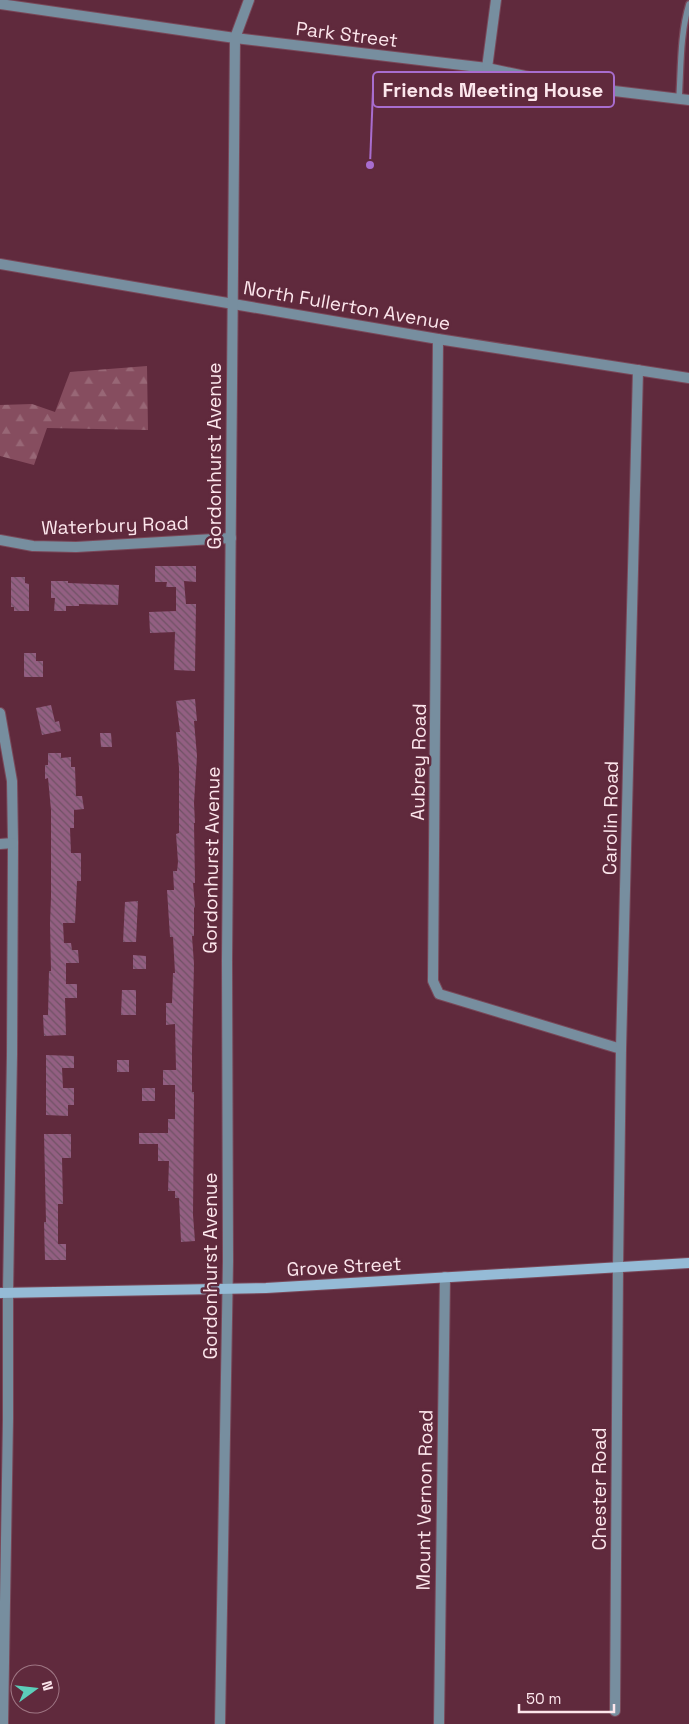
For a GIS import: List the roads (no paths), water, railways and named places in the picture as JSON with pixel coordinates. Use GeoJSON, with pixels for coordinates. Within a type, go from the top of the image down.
{"type":"FeatureCollection","features":[{"type":"Feature","properties":{"kind":"main road","name":"Grove Street"},"geometry":{"type":"LineString","coordinates":[[4,1293],[266,1288],[689,1263]]}},
{"type":"Feature","properties":{"kind":"street","name":"Gordonhurst Avenue"},"geometry":{"type":"LineString","coordinates":[[220,1724],[228,1288],[227,961],[235,38],[249,0]]}},
{"type":"Feature","properties":{"kind":"street"},"geometry":{"type":"LineString","coordinates":[[487,68],[496,0]]}},
{"type":"Feature","properties":{"kind":"street","name":"Park Street"},"geometry":{"type":"LineString","coordinates":[[0,4],[235,38],[487,68],[572,86],[684,100]]}},
{"type":"Feature","properties":{"kind":"street","name":"North Fullerton Avenue"},"geometry":{"type":"LineString","coordinates":[[0,264],[438,339],[689,378]]}},
{"type":"Feature","properties":{"kind":"street","name":"Aubrey Road"},"geometry":{"type":"LineString","coordinates":[[438,339],[433,981],[439,994],[622,1049]]}},
{"type":"Feature","properties":{"kind":"street","name":"Carolin Road"},"geometry":{"type":"LineString","coordinates":[[618,1267],[638,370]]}},
{"type":"Feature","properties":{"kind":"street","name":"Waterbury Road"},"geometry":{"type":"LineString","coordinates":[[0,540],[33,546],[76,547],[231,538]]}},
{"type":"Feature","properties":{"kind":"street"},"geometry":{"type":"LineString","coordinates":[[0,713],[12,781],[13,843],[12,1055],[4,1293],[3,1724]]}},
{"type":"Feature","properties":{"kind":"street"},"geometry":{"type":"LineString","coordinates":[[0,844],[13,843]]}},
{"type":"Feature","properties":{"kind":"street"},"geometry":{"type":"LineString","coordinates":[[0,1054],[12,1055]]}},
{"type":"Feature","properties":{"kind":"street","name":"Chester Road"},"geometry":{"type":"LineString","coordinates":[[615,1712],[618,1267]]}},
{"type":"Feature","properties":{"kind":"street","name":"Mount Vernon Road"},"geometry":{"type":"LineString","coordinates":[[439,1723],[445,1278]]}},
{"type":"Feature","properties":{"kind":"lane"},"geometry":{"type":"LineString","coordinates":[[684,100],[682,48],[689,4]]}},
{"type":"Feature","properties":{"kind":"place","name":"Friends Meeting House"},"geometry":{"type":"Point","coordinates":[370,165]}}]}
